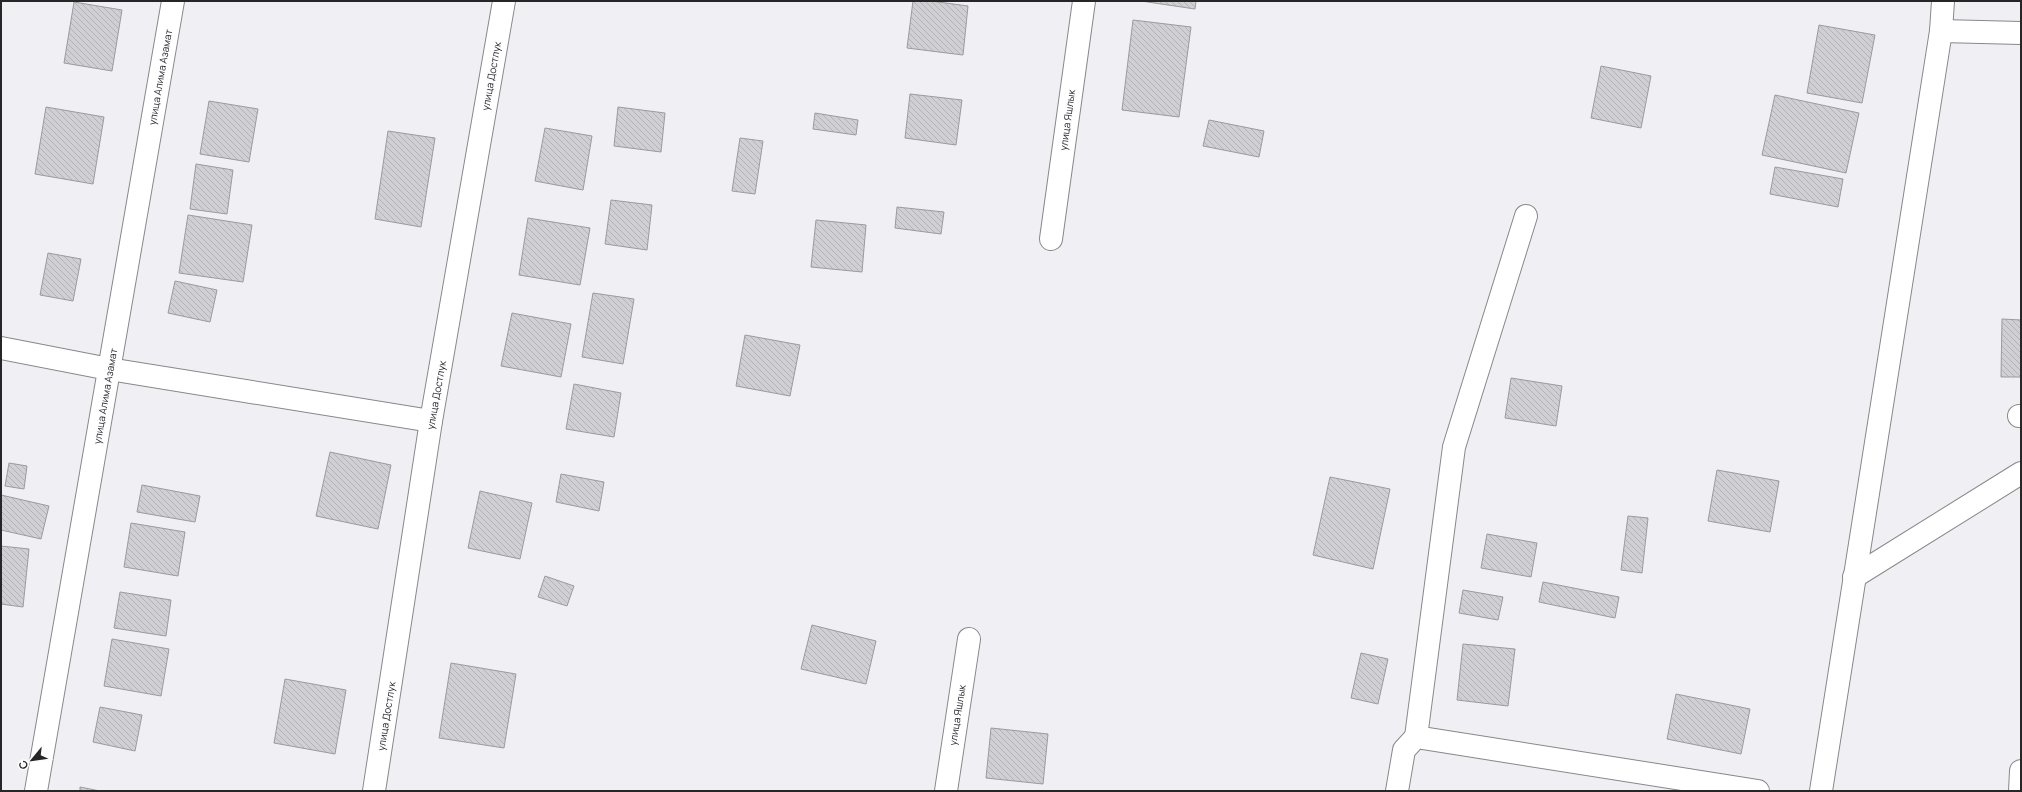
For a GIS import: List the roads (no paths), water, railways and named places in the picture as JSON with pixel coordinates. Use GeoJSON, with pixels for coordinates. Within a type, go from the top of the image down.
{"type":"FeatureCollection","features":[{"type":"Feature","properties":{"kind":"street","name":"улица Алима Азамат"},"geometry":{"type":"LineString","coordinates":[[36,791],[173,1]]}},
{"type":"Feature","properties":{"kind":"street","name":"улица Достлук"},"geometry":{"type":"LineString","coordinates":[[374,791],[431,421],[504,1]]}},
{"type":"Feature","properties":{"kind":"street","name":"улица Яшлык"},"geometry":{"type":"LineString","coordinates":[[1050,239],[1084,1]]}},
{"type":"Feature","properties":{"kind":"street"},"geometry":{"type":"LineString","coordinates":[[1821,791],[1941,32],[1943,1]]}},
{"type":"Feature","properties":{"kind":"street"},"geometry":{"type":"LineString","coordinates":[[1941,32],[2021,34]]}},
{"type":"Feature","properties":{"kind":"street"},"geometry":{"type":"LineString","coordinates":[[1397,791],[1404,750],[1416,737],[1454,447],[1526,216]]}},
{"type":"Feature","properties":{"kind":"street"},"geometry":{"type":"LineString","coordinates":[[1,348],[109,370],[431,421]]}},
{"type":"Feature","properties":{"kind":"street"},"geometry":{"type":"LineString","coordinates":[[1854,578],[2021,473]]}},
{"type":"Feature","properties":{"kind":"street","name":"улица Яшлык"},"geometry":{"type":"LineString","coordinates":[[946,791],[969,639]]}},
{"type":"Feature","properties":{"kind":"street"},"geometry":{"type":"LineString","coordinates":[[1416,737],[1758,791]]}},
{"type":"Feature","properties":{"kind":"street"},"geometry":{"type":"LineString","coordinates":[[2020,791],[2021,771]]}}]}
